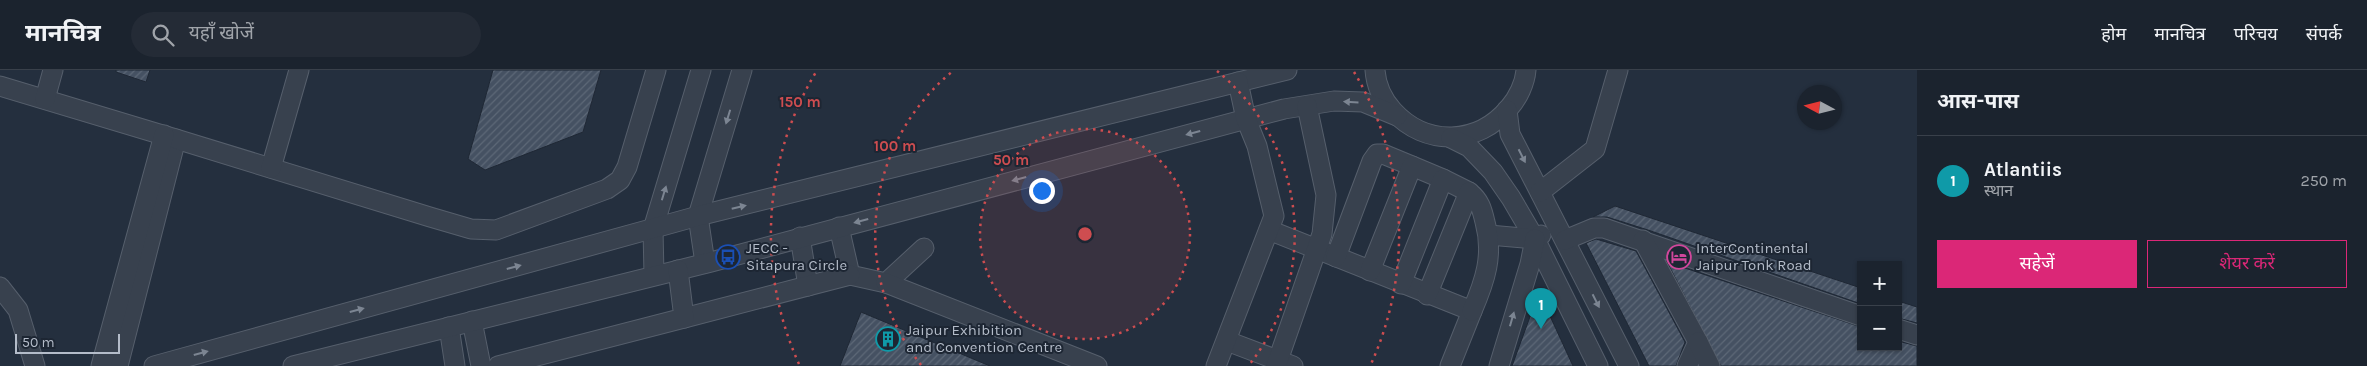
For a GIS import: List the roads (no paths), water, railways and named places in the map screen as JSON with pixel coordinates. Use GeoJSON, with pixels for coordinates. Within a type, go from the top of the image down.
{"type":"FeatureCollection","features":[{"type":"Feature","properties":{"kind":"street"},"geometry":{"type":"LineString","coordinates":[[45,99],[53,70]]}},
{"type":"Feature","properties":{"kind":"street"},"geometry":{"type":"LineString","coordinates":[[270,168],[299,70]]}},
{"type":"Feature","properties":{"kind":"street"},"geometry":{"type":"LineString","coordinates":[[0,86],[471,229],[496,230],[607,189],[620,180],[627,167],[656,70]]}},
{"type":"Feature","properties":{"kind":"street"},"geometry":{"type":"LineString","coordinates":[[654,275],[653,229],[701,70]]}},
{"type":"Feature","properties":{"kind":"street"},"geometry":{"type":"LineString","coordinates":[[705,262],[698,216],[742,70]]}},
{"type":"Feature","properties":{"kind":"street"},"geometry":{"type":"LineString","coordinates":[[154,366],[698,216],[1287,70]]}},
{"type":"Feature","properties":{"kind":"street"},"geometry":{"type":"LineString","coordinates":[[1374,70],[1375,78],[1385,102],[1402,122],[1426,134],[1451,138],[1469,147],[1493,172],[1534,239],[1598,366]]}},
{"type":"Feature","properties":{"kind":"street"},"geometry":{"type":"LineString","coordinates":[[1451,138],[1477,133],[1499,120],[1516,100],[1526,70]]}},
{"type":"Feature","properties":{"kind":"street"},"geometry":{"type":"LineString","coordinates":[[1540,192],[1595,149],[1602,134],[1618,70]]}},
{"type":"Feature","properties":{"kind":"street"},"geometry":{"type":"LineString","coordinates":[[1216,366],[1274,216],[1257,146],[1246,119],[1238,82]]}},
{"type":"Feature","properties":{"kind":"street"},"geometry":{"type":"LineString","coordinates":[[294,366],[678,270],[1246,119],[1334,101],[1363,102],[1397,116]]}},
{"type":"Feature","properties":{"kind":"street"},"geometry":{"type":"LineString","coordinates":[[1227,341],[1283,364],[1322,234],[1326,195],[1307,106]]}},
{"type":"Feature","properties":{"kind":"street"},"geometry":{"type":"LineString","coordinates":[[1508,110],[1510,134],[1629,366]]}},
{"type":"Feature","properties":{"kind":"street"},"geometry":{"type":"LineString","coordinates":[[101,366],[170,137]]}},
{"type":"Feature","properties":{"kind":"street"},"geometry":{"type":"LineString","coordinates":[[118,366],[170,137]]}},
{"type":"Feature","properties":{"kind":"street"},"geometry":{"type":"LineString","coordinates":[[1336,257],[1372,161],[1377,154],[1383,154],[1469,192],[1482,207],[1489,235],[1488,267],[1450,366]]}},
{"type":"Feature","properties":{"kind":"street"},"geometry":{"type":"LineString","coordinates":[[1370,271],[1412,166]]}},
{"type":"Feature","properties":{"kind":"street"},"geometry":{"type":"LineString","coordinates":[[1400,284],[1443,179]]}},
{"type":"Feature","properties":{"kind":"street"},"geometry":{"type":"LineString","coordinates":[[1427,295],[1469,192]]}},
{"type":"Feature","properties":{"kind":"street"},"geometry":{"type":"LineString","coordinates":[[839,227],[850,275]]}},
{"type":"Feature","properties":{"kind":"street"},"geometry":{"type":"LineString","coordinates":[[1489,235],[1534,239],[1598,227],[1643,240],[1857,315]]}},
{"type":"Feature","properties":{"kind":"street"},"geometry":{"type":"LineString","coordinates":[[1269,230],[1427,295],[1472,311]]}},
{"type":"Feature","properties":{"kind":"street"},"geometry":{"type":"LineString","coordinates":[[800,237],[808,286]]}},
{"type":"Feature","properties":{"kind":"street"},"geometry":{"type":"LineString","coordinates":[[1499,366],[1530,264],[1534,239]]}},
{"type":"Feature","properties":{"kind":"street"},"geometry":{"type":"LineString","coordinates":[[1643,240],[1710,366]]}},
{"type":"Feature","properties":{"kind":"street"},"geometry":{"type":"LineString","coordinates":[[886,283],[924,248]]}},
{"type":"Feature","properties":{"kind":"street"},"geometry":{"type":"LineString","coordinates":[[678,270],[684,318]]}},
{"type":"Feature","properties":{"kind":"street"},"geometry":{"type":"LineString","coordinates":[[498,366],[850,275],[886,283],[1098,366]]}},
{"type":"Feature","properties":{"kind":"street"},"geometry":{"type":"LineString","coordinates":[[0,287],[18,310],[35,366]]}},
{"type":"Feature","properties":{"kind":"street"},"geometry":{"type":"LineString","coordinates":[[472,321],[481,366]]}},
{"type":"Feature","properties":{"kind":"street"},"geometry":{"type":"LineString","coordinates":[[450,327],[455,366]]}},
{"type":"Feature","properties":{"kind":"street"},"geometry":{"type":"LineString","coordinates":[[1902,330],[1917,336]]}},
{"type":"Feature","properties":{"kind":"street"},"geometry":{"type":"LineString","coordinates":[[1687,366],[1698,342]]}},
{"type":"Feature","properties":{"kind":"place","name":"JECC - Sitapura Circle"},"geometry":{"type":"Point","coordinates":[728,257]}},
{"type":"Feature","properties":{"kind":"place","name":"InterContinental Jaipur Tonk Road"},"geometry":{"type":"Point","coordinates":[1679,257]}},
{"type":"Feature","properties":{"kind":"place","name":"Atlantiis"},"geometry":{"type":"Point","coordinates":[1541,329]}},
{"type":"Feature","properties":{"kind":"place","name":"Jaipur Exhibition and Convention Centre"},"geometry":{"type":"Point","coordinates":[888,339]}}]}
